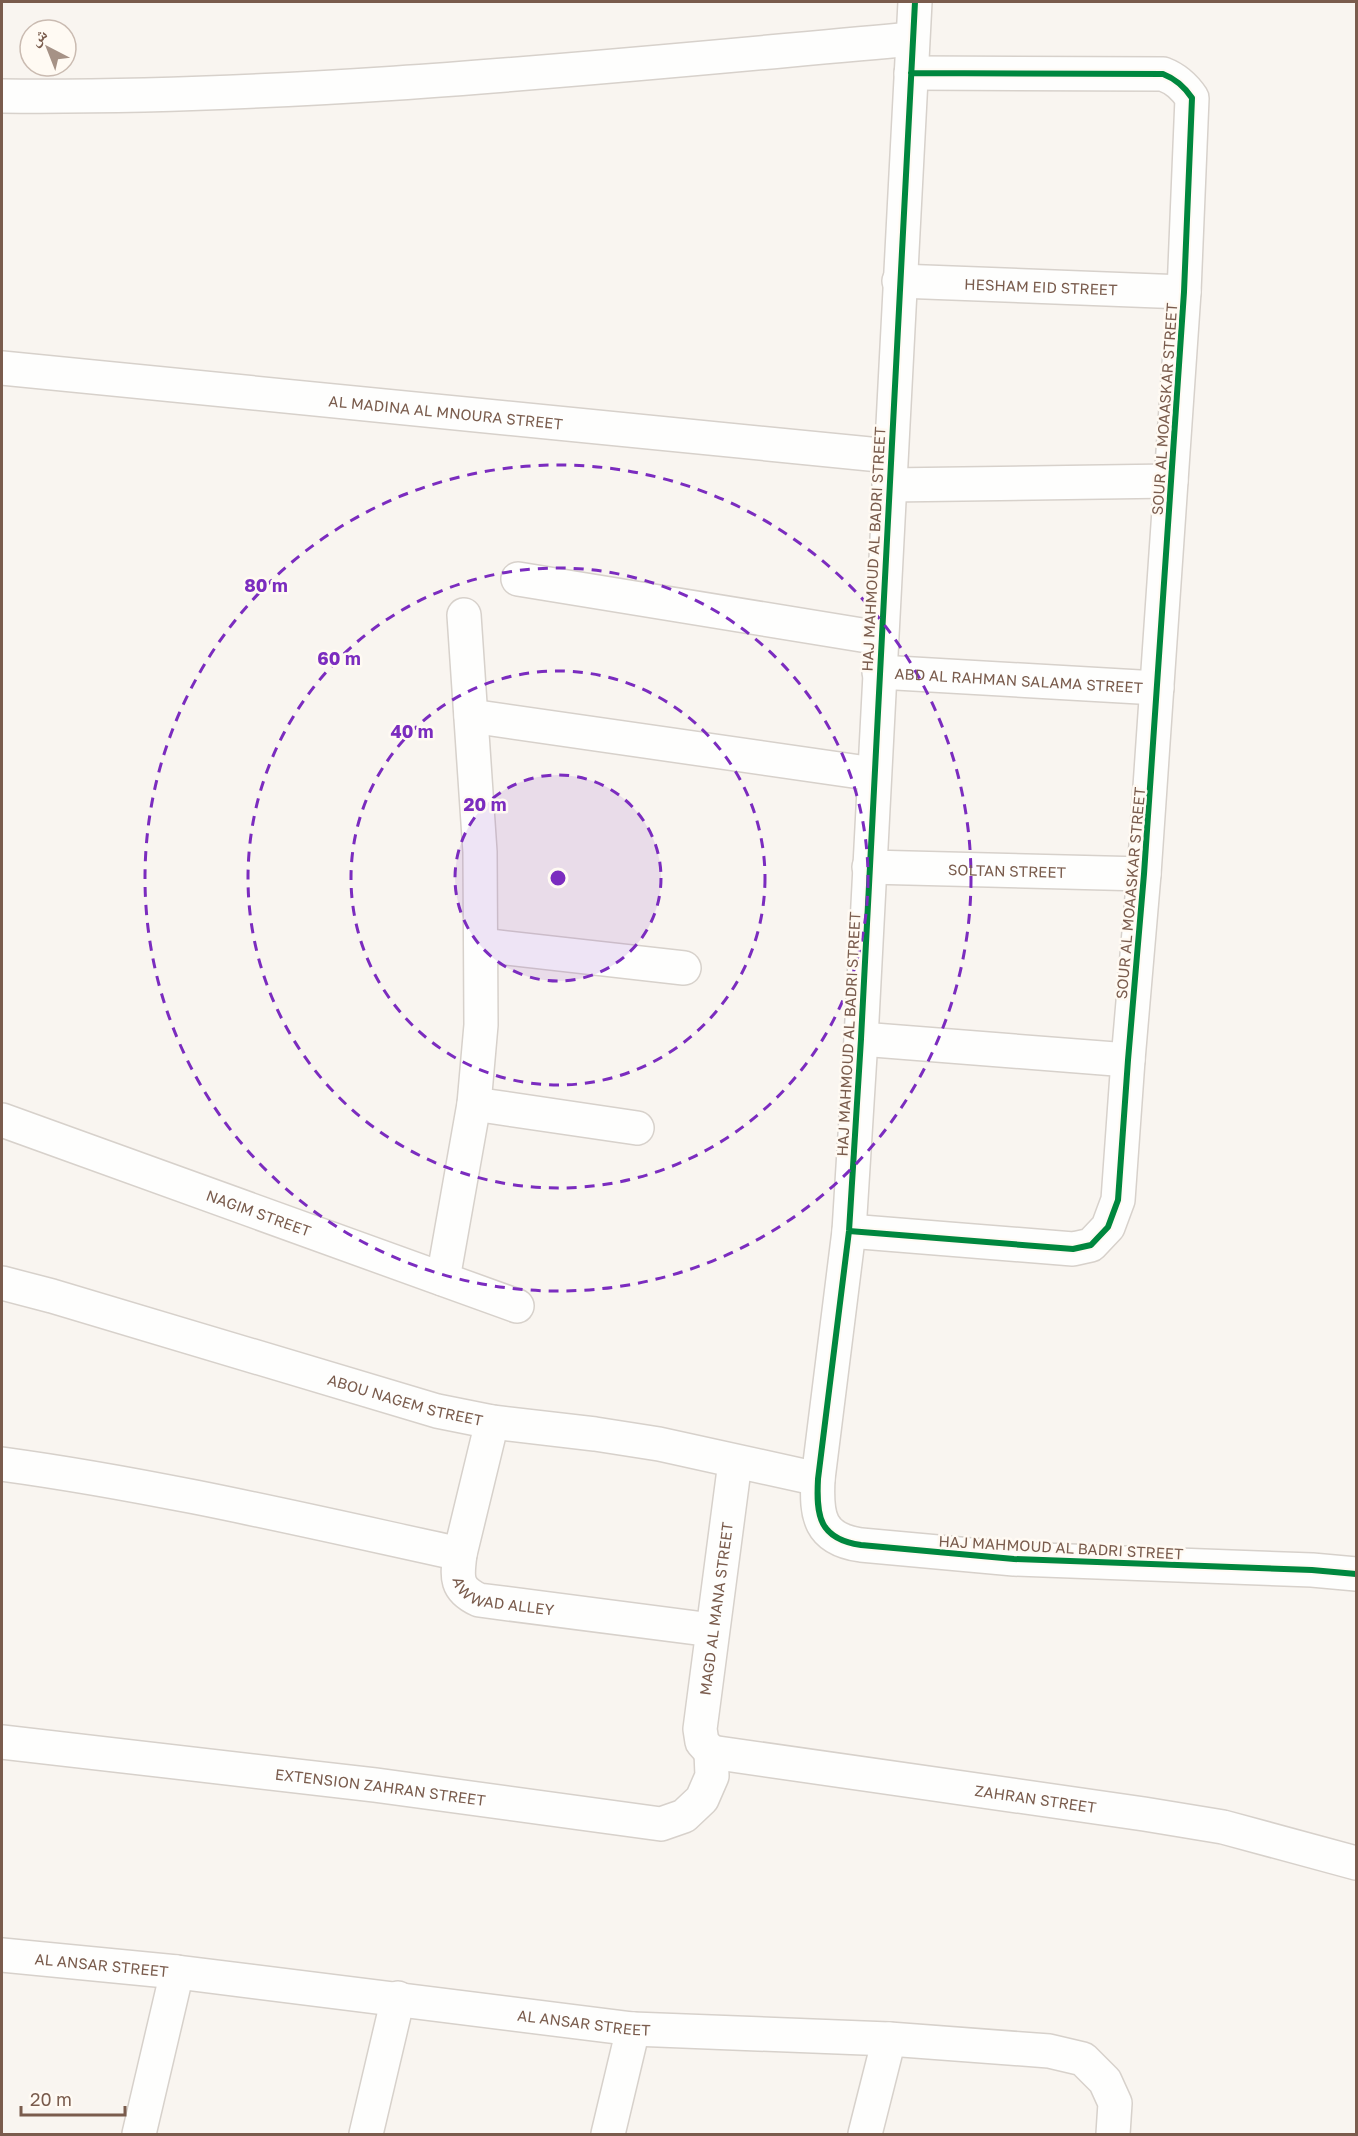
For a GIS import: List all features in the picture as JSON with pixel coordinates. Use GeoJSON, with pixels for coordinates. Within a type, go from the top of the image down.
{"type":"FeatureCollection","features":[{"type":"Feature","properties":{"kind":"street","name":"HAJ MAHMOUD AL BADRI STREET"},"geometry":{"type":"LineString","coordinates":[[915,2],[849,1231],[818,1479],[816,1503],[819,1517],[826,1528],[837,1538],[849,1544],[1014,1559],[1312,1570],[1356,1574]]}},
{"type":"Feature","properties":{"kind":"street"},"geometry":{"type":"LineString","coordinates":[[2,96],[106,97],[438,81],[912,39]]}},
{"type":"Feature","properties":{"kind":"street","name":"SOUR AL MOAASKAR STREET"},"geometry":{"type":"LineString","coordinates":[[849,1231],[1073,1249],[1092,1245],[1108,1227],[1118,1200],[1144,874],[1184,292],[1192,98],[1185,87],[1162,74],[911,73]]}},
{"type":"Feature","properties":{"kind":"street","name":"HESHAM EID STREET"},"geometry":{"type":"LineString","coordinates":[[899,281],[1184,292]]}},
{"type":"Feature","properties":{"kind":"street","name":"AL MADINA AL MNOURA STREET"},"geometry":{"type":"LineString","coordinates":[[2,368],[889,471],[1171,481]]}},
{"type":"Feature","properties":{"kind":"street"},"geometry":{"type":"LineString","coordinates":[[518,579],[880,638]]}},
{"type":"Feature","properties":{"kind":"street"},"geometry":{"type":"LineString","coordinates":[[442,1279],[474,1104],[480,1025],[480,852],[464,615]]}},
{"type":"Feature","properties":{"kind":"street","name":"ABD AL RAHMAN SALAMA STREET"},"geometry":{"type":"LineString","coordinates":[[879,672],[1157,688]]}},
{"type":"Feature","properties":{"kind":"street"},"geometry":{"type":"LineString","coordinates":[[471,716],[874,774]]}},
{"type":"Feature","properties":{"kind":"street","name":"SOLTAN STREET"},"geometry":{"type":"LineString","coordinates":[[869,867],[1144,874]]}},
{"type":"Feature","properties":{"kind":"street"},"geometry":{"type":"LineString","coordinates":[[481,945],[684,968]]}},
{"type":"Feature","properties":{"kind":"street"},"geometry":{"type":"LineString","coordinates":[[861,1039],[1128,1060]]}},
{"type":"Feature","properties":{"kind":"street"},"geometry":{"type":"LineString","coordinates":[[474,1104],[637,1128]]}},
{"type":"Feature","properties":{"kind":"street","name":"NAGIM STREET"},"geometry":{"type":"LineString","coordinates":[[2,1120],[517,1306]]}},
{"type":"Feature","properties":{"kind":"street","name":"ABOU NAGEM STREET"},"geometry":{"type":"LineString","coordinates":[[2,1283],[63,1299],[436,1411],[492,1422],[659,1444],[818,1479]]}},
{"type":"Feature","properties":{"kind":"street","name":"AWWAD ALLEY"},"geometry":{"type":"LineString","coordinates":[[492,1422],[460,1554],[457,1576],[461,1587],[468,1595],[479,1600],[712,1630]]}},
{"type":"Feature","properties":{"kind":"street","name":"MAGD AL MANA STREET"},"geometry":{"type":"LineString","coordinates":[[711,1752],[702,1742],[700,1729],[735,1462]]}},
{"type":"Feature","properties":{"kind":"street"},"geometry":{"type":"LineString","coordinates":[[2,1464],[75,1474],[165,1491],[460,1554]]}},
{"type":"Feature","properties":{"kind":"street","name":"EXTENSION ZAHRAN STREET"},"geometry":{"type":"LineString","coordinates":[[2,1742],[375,1785],[661,1824],[684,1816],[702,1799],[712,1776],[711,1752]]}},
{"type":"Feature","properties":{"kind":"street","name":"ZAHRAN STREET"},"geometry":{"type":"LineString","coordinates":[[711,1752],[1223,1827],[1356,1863]]}},
{"type":"Feature","properties":{"kind":"street","name":"AL ANSAR STREET"},"geometry":{"type":"LineString","coordinates":[[2,1955],[177,1972],[633,2029],[889,2039],[1048,2051],[1083,2059],[1105,2081],[1115,2103],[1113,2134]]}},
{"type":"Feature","properties":{"kind":"street"},"geometry":{"type":"LineString","coordinates":[[139,2134],[177,1972]]}},
{"type":"Feature","properties":{"kind":"street"},"geometry":{"type":"LineString","coordinates":[[366,2134],[398,1998]]}},
{"type":"Feature","properties":{"kind":"street"},"geometry":{"type":"LineString","coordinates":[[608,2134],[633,2029]]}},
{"type":"Feature","properties":{"kind":"street"},"geometry":{"type":"LineString","coordinates":[[865,2134],[889,2039]]}},
{"type":"Feature","properties":{"kind":"cycle path"},"geometry":{"type":"LineString","coordinates":[[915,2],[849,1231],[818,1479],[820,1515],[828,1531],[836,1537],[861,1545],[1014,1559],[1312,1570],[1356,1574]]}},
{"type":"Feature","properties":{"kind":"cycle path"},"geometry":{"type":"LineString","coordinates":[[849,1231],[1073,1249],[1091,1245],[1108,1227],[1118,1200],[1144,874],[1184,292],[1192,98],[1179,83],[1163,74],[911,73]]}}]}
